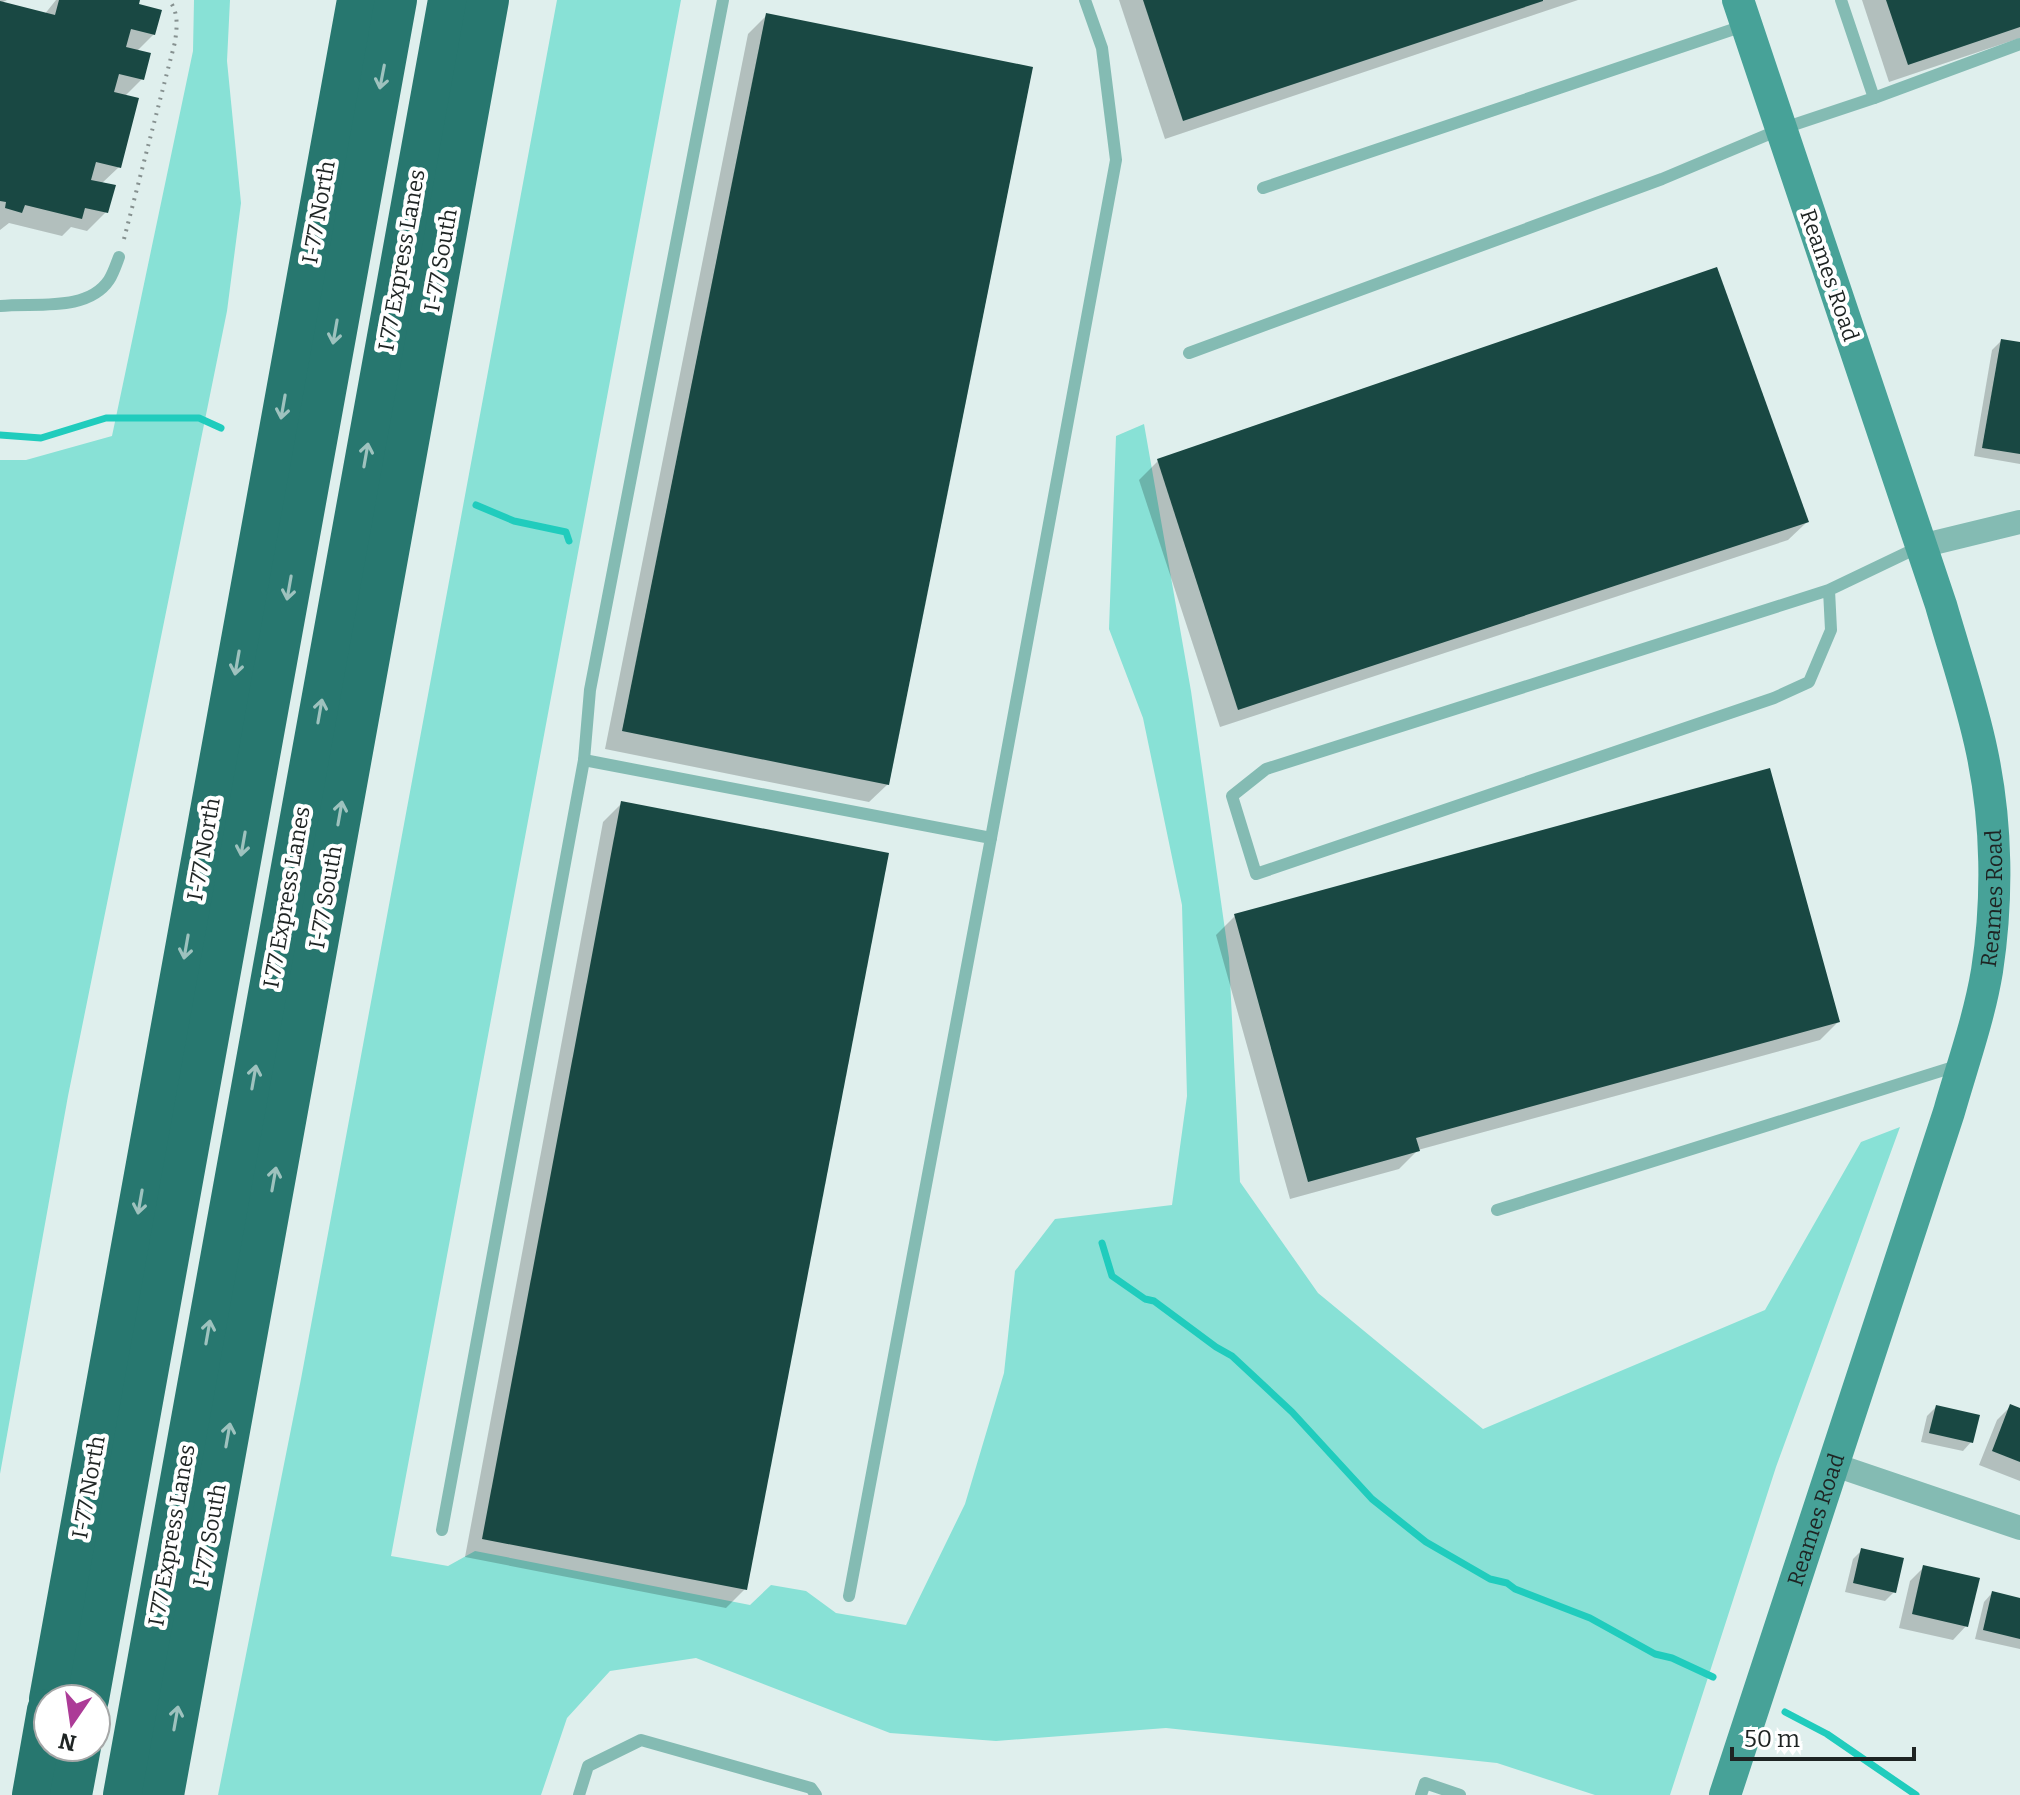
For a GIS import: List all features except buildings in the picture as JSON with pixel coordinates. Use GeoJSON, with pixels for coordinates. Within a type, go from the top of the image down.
{"type":"FeatureCollection","features":[{"type":"Feature","properties":{"kind":"highway","name":"I-77 North"},"geometry":{"type":"LineString","coordinates":[[53,1683],[358,0]]}},
{"type":"Feature","properties":{"kind":"highway"},"geometry":{"type":"LineString","coordinates":[[91,1683],[396,0]]}},
{"type":"Feature","properties":{"kind":"highway","name":"I 77 Express Lanes"},"geometry":{"type":"LineString","coordinates":[[124,1795],[449,0]]}},
{"type":"Feature","properties":{"kind":"highway","name":"I-77 South"},"geometry":{"type":"LineString","coordinates":[[163,1795],[488,0]]}},
{"type":"Feature","properties":{"kind":"highway"},"geometry":{"type":"LineString","coordinates":[[33,1795],[39,1763]]}},
{"type":"Feature","properties":{"kind":"highway"},"geometry":{"type":"LineString","coordinates":[[71,1795],[77,1763]]}},
{"type":"Feature","properties":{"kind":"main road","name":"Reames Road"},"geometry":{"type":"LineString","coordinates":[[1725,1795],[1963,1064],[1987,969],[1994,892],[1992,813],[1969,702],[1921,546],[1742,12]]}},
{"type":"Feature","properties":{"kind":"street"},"geometry":{"type":"LineString","coordinates":[[1921,546],[2020,522]]}},
{"type":"Feature","properties":{"kind":"street"},"geometry":{"type":"LineString","coordinates":[[1832,1464],[2020,1528]]}},
{"type":"Feature","properties":{"kind":"lane"},"geometry":{"type":"LineString","coordinates":[[442,1530],[584,760],[590,690],[723,0]]}},
{"type":"Feature","properties":{"kind":"lane"},"geometry":{"type":"LineString","coordinates":[[849,1596],[1116,160],[1102,48],[1085,0]]}},
{"type":"Feature","properties":{"kind":"lane"},"geometry":{"type":"LineString","coordinates":[[1841,0],[1874,98]]}},
{"type":"Feature","properties":{"kind":"lane"},"geometry":{"type":"LineString","coordinates":[[1263,188],[1742,12]]}},
{"type":"Feature","properties":{"kind":"lane"},"geometry":{"type":"LineString","coordinates":[[1189,353],[1662,179],[1781,129],[2020,44]]}},
{"type":"Feature","properties":{"kind":"lane"},"geometry":{"type":"LineString","coordinates":[[0,306],[71,302],[97,293],[108,281],[119,257]]}},
{"type":"Feature","properties":{"kind":"lane"},"geometry":{"type":"LineString","coordinates":[[1829,590],[1831,630],[1809,682],[1774,698],[1256,874],[1232,796],[1266,769],[1829,590],[1921,546]]}},
{"type":"Feature","properties":{"kind":"lane"},"geometry":{"type":"LineString","coordinates":[[584,760],[991,838]]}},
{"type":"Feature","properties":{"kind":"lane"},"geometry":{"type":"LineString","coordinates":[[1497,1210],[1963,1064]]}},
{"type":"Feature","properties":{"kind":"lane"},"geometry":{"type":"LineString","coordinates":[[579,1795],[588,1766],[641,1740],[811,1788],[816,1795]]}},
{"type":"Feature","properties":{"kind":"lane"},"geometry":{"type":"LineString","coordinates":[[1423,1789],[1460,1795]]}},
{"type":"Feature","properties":{"kind":"path"},"geometry":{"type":"LineString","coordinates":[[119,257],[175,42],[178,22],[169,0]]}},
{"type":"Feature","properties":{"kind":"shaded area"},"geometry":{"type":"Polygon","coordinates":[[[194,0],[230,0],[227,61],[241,203],[227,311],[68,1096],[0,1474],[0,460],[26,460],[112,436],[193,51],[194,0]]]}},
{"type":"Feature","properties":{"kind":"shaded area"},"geometry":{"type":"Polygon","coordinates":[[[557,0],[681,0],[391,1556],[448,1566],[475,1551],[750,1605],[771,1585],[806,1591],[836,1613],[906,1625],[965,1504],[1004,1373],[1015,1271],[1055,1219],[1172,1205],[1187,1096],[1182,905],[1143,718],[1109,629],[1116,436],[1144,424],[1191,691],[1229,958],[1240,1182],[1318,1293],[1483,1429],[1765,1310],[1861,1142],[1900,1127],[1776,1467],[1670,1795],[1595,1795],[1497,1763],[1166,1728],[996,1741],[890,1733],[696,1658],[610,1671],[567,1718],[541,1795],[218,1795],[301,1379],[557,0]]]}},
{"type":"Feature","properties":{"kind":"waterway"},"geometry":{"type":"LineString","coordinates":[[0,435],[41,438],[106,418],[199,418],[221,428]]}},
{"type":"Feature","properties":{"kind":"waterway"},"geometry":{"type":"LineString","coordinates":[[476,505],[514,521],[566,532],[569,541]]}},
{"type":"Feature","properties":{"kind":"waterway"},"geometry":{"type":"LineString","coordinates":[[1102,1243],[1112,1276],[1145,1299],[1154,1301],[1232,1356],[1292,1412],[1372,1499],[1426,1542],[1490,1579],[1507,1583],[1515,1589],[1590,1618],[1655,1654],[1672,1658],[1713,1677]]}},
{"type":"Feature","properties":{"kind":"waterway"},"geometry":{"type":"LineString","coordinates":[[1785,1712],[1827,1734],[1916,1795]]}}]}
